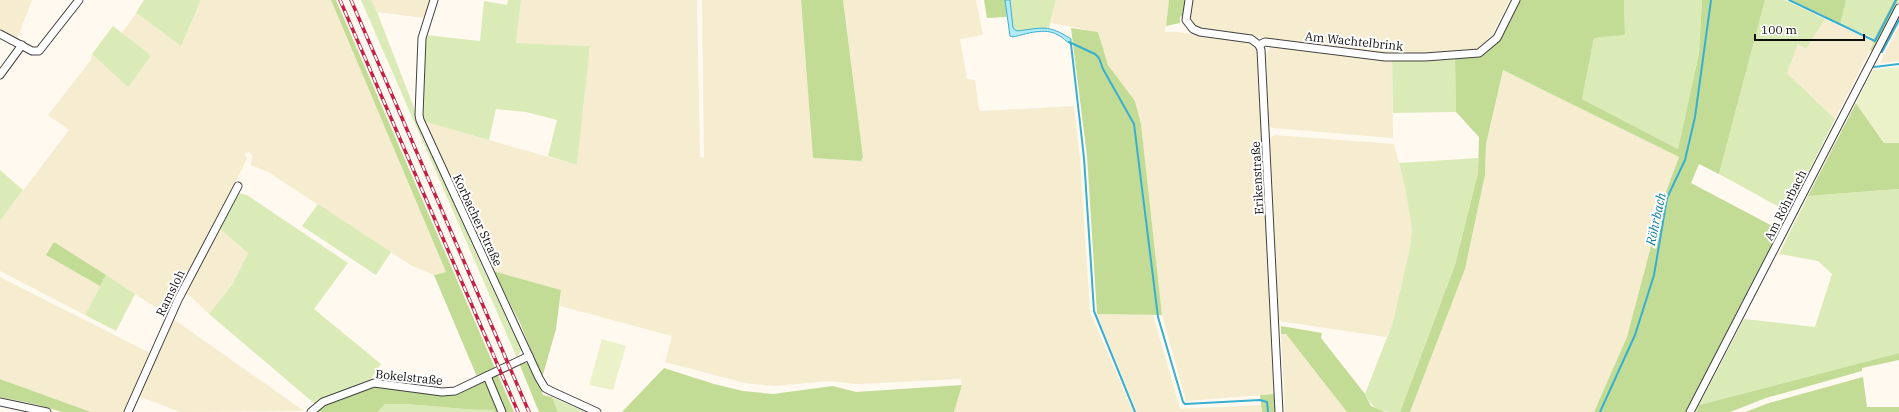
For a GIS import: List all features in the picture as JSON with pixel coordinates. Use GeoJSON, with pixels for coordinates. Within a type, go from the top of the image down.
{"type":"FeatureCollection","features":[{"type":"Feature","properties":{"kind":"street"},"geometry":{"type":"LineString","coordinates":[[0,34],[35,51],[43,48],[79,0]]}},
{"type":"Feature","properties":{"kind":"street","name":"Korbacher Straße"},"geometry":{"type":"LineString","coordinates":[[434,0],[422,38],[418,115],[545,388],[596,412]]}},
{"type":"Feature","properties":{"kind":"street"},"geometry":{"type":"LineString","coordinates":[[1189,0],[1186,20],[1193,29],[1200,32],[1251,39],[1259,45]]}},
{"type":"Feature","properties":{"kind":"street","name":"Am Wachtelbrink"},"geometry":{"type":"LineString","coordinates":[[1259,45],[1265,42],[1385,57],[1425,57],[1479,53],[1496,38],[1516,0]]}},
{"type":"Feature","properties":{"kind":"street","name":"Am Röhrbach"},"geometry":{"type":"LineString","coordinates":[[1690,412],[1899,8]]}},
{"type":"Feature","properties":{"kind":"street"},"geometry":{"type":"LineString","coordinates":[[0,74],[22,45]]}},
{"type":"Feature","properties":{"kind":"street","name":"Erikenstraße"},"geometry":{"type":"LineString","coordinates":[[1259,45],[1261,50],[1279,412]]}},
{"type":"Feature","properties":{"kind":"street","name":"Ramsloh"},"geometry":{"type":"LineString","coordinates":[[128,412],[178,300],[238,186]]}},
{"type":"Feature","properties":{"kind":"street","name":"Bokelstraße"},"geometry":{"type":"LineString","coordinates":[[311,412],[323,402],[374,383],[436,392],[451,392],[529,356]]}},
{"type":"Feature","properties":{"kind":"street"},"geometry":{"type":"LineString","coordinates":[[487,376],[502,412]]}},
{"type":"Feature","properties":{"kind":"street"},"geometry":{"type":"LineString","coordinates":[[0,402],[48,412]]}},
{"type":"Feature","properties":{"kind":"shaded area"},"geometry":{"type":"Polygon","coordinates":[[[0,0],[32,0],[17,39],[0,30],[0,0]]]}},
{"type":"Feature","properties":{"kind":"shaded area"},"geometry":{"type":"Polygon","coordinates":[[[201,0],[331,0],[446,272],[434,275],[412,266],[268,172],[251,165],[252,155],[249,152],[244,153],[247,158],[242,169],[168,315],[54,243],[47,255],[100,286],[85,315],[0,271],[0,221],[69,130],[48,115],[91,60],[92,54],[128,86],[148,53],[122,33],[136,13],[181,46],[201,0]]]}},
{"type":"Feature","properties":{"kind":"shaded area"},"geometry":{"type":"Polygon","coordinates":[[[371,0],[431,0],[425,18],[377,12],[371,0]]]}},
{"type":"Feature","properties":{"kind":"shaded area"},"geometry":{"type":"Polygon","coordinates":[[[521,0],[697,0],[700,157],[704,158],[702,0],[801,0],[813,158],[861,161],[863,157],[843,0],[976,0],[983,35],[960,39],[967,79],[975,80],[979,110],[1074,106],[1080,159],[1090,312],[1133,412],[954,412],[962,385],[961,379],[857,384],[829,381],[774,386],[745,383],[665,362],[672,336],[560,306],[561,290],[493,271],[422,121],[577,165],[590,46],[516,43],[521,0]]]}},
{"type":"Feature","properties":{"kind":"shaded area"},"geometry":{"type":"Polygon","coordinates":[[[1056,0],[1169,0],[1165,32],[1177,32],[1250,43],[1257,51],[1274,394],[1186,401],[1162,315],[1141,124],[1135,101],[1108,65],[1098,32],[1051,23],[1056,0]]]}},
{"type":"Feature","properties":{"kind":"shaded area"},"geometry":{"type":"Polygon","coordinates":[[[1191,0],[1510,0],[1492,35],[1478,49],[1426,54],[1386,54],[1200,29],[1194,26],[1190,19],[1191,0]]]}},
{"type":"Feature","properties":{"kind":"shaded area"},"geometry":{"type":"Polygon","coordinates":[[[1825,19],[1874,42],[1835,119],[1787,73],[1798,44],[1806,49],[1825,19]]]}},
{"type":"Feature","properties":{"kind":"shaded area"},"geometry":{"type":"Polygon","coordinates":[[[1899,26],[1899,61],[1880,63],[1899,26]]]}},
{"type":"Feature","properties":{"kind":"shaded area"},"geometry":{"type":"Polygon","coordinates":[[[1271,47],[1392,61],[1393,138],[1272,128],[1268,125],[1266,54],[1271,47]]]}},
{"type":"Feature","properties":{"kind":"shaded area"},"geometry":{"type":"Polygon","coordinates":[[[1503,70],[1679,157],[1664,197],[1627,337],[1594,412],[1410,412],[1465,269],[1485,175],[1486,144],[1503,70]]]}},
{"type":"Feature","properties":{"kind":"shaded area"},"geometry":{"type":"Polygon","coordinates":[[[1274,135],[1394,144],[1405,187],[1412,230],[1410,247],[1393,322],[1386,337],[1279,321],[1268,141],[1274,135]]]}},
{"type":"Feature","properties":{"kind":"shaded area"},"geometry":{"type":"Polygon","coordinates":[[[219,228],[248,253],[232,285],[209,314],[185,291],[219,228]]]}},
{"type":"Feature","properties":{"kind":"shaded area"},"geometry":{"type":"Polygon","coordinates":[[[0,277],[150,353],[124,412],[91,412],[0,379],[0,277]]]}},
{"type":"Feature","properties":{"kind":"shaded area"},"geometry":{"type":"Polygon","coordinates":[[[1097,314],[1153,315],[1180,409],[1261,405],[1262,412],[1137,412],[1097,314]]]}},
{"type":"Feature","properties":{"kind":"shaded area"},"geometry":{"type":"Polygon","coordinates":[[[172,318],[304,411],[180,412],[139,396],[172,318]]]}},
{"type":"Feature","properties":{"kind":"shaded area"},"geometry":{"type":"Polygon","coordinates":[[[1281,334],[1286,334],[1347,412],[1285,412],[1281,334]]]}},
{"type":"Feature","properties":{"kind":"green space"},"geometry":{"type":"Polygon","coordinates":[[[144,0],[201,0],[181,46],[136,13],[144,0]]]}},
{"type":"Feature","properties":{"kind":"green space"},"geometry":{"type":"Polygon","coordinates":[[[331,0],[336,0],[514,412],[494,412],[493,410],[425,405],[385,404],[378,412],[316,412],[325,405],[374,386],[436,395],[457,394],[480,384],[434,275],[446,272],[331,0]]]}},
{"type":"Feature","properties":{"kind":"green space"},"geometry":{"type":"Polygon","coordinates":[[[361,0],[371,0],[377,12],[415,110],[415,115],[420,128],[486,275],[522,348],[517,358],[361,0]]]}},
{"type":"Feature","properties":{"kind":"green space"},"geometry":{"type":"Polygon","coordinates":[[[508,0],[521,0],[516,43],[590,46],[577,165],[548,156],[557,120],[526,112],[496,109],[489,140],[422,121],[421,112],[426,35],[480,41],[484,1],[507,5],[508,0]]]}},
{"type":"Feature","properties":{"kind":"green space"},"geometry":{"type":"Polygon","coordinates":[[[801,0],[843,0],[863,157],[861,161],[813,158],[801,0]]]}},
{"type":"Feature","properties":{"kind":"green space"},"geometry":{"type":"Polygon","coordinates":[[[984,0],[1005,0],[1007,17],[987,18],[984,0]]]}},
{"type":"Feature","properties":{"kind":"green space"},"geometry":{"type":"Polygon","coordinates":[[[1010,0],[1056,0],[1049,28],[1017,31],[1013,28],[1010,0]]]}},
{"type":"Feature","properties":{"kind":"green space"},"geometry":{"type":"Polygon","coordinates":[[[1169,0],[1185,0],[1183,15],[1180,17],[1180,23],[1166,26],[1169,0]]]}},
{"type":"Feature","properties":{"kind":"green space"},"geometry":{"type":"Polygon","coordinates":[[[1519,0],[1624,0],[1625,35],[1594,38],[1582,99],[1678,149],[1699,53],[1702,0],[1765,0],[1719,174],[1699,164],[1691,183],[1780,230],[1686,412],[1594,412],[1627,337],[1664,197],[1679,157],[1503,70],[1486,144],[1485,175],[1465,269],[1410,412],[1400,412],[1455,265],[1478,173],[1479,137],[1456,112],[1455,59],[1480,56],[1498,39],[1519,0]]]}},
{"type":"Feature","properties":{"kind":"green space"},"geometry":{"type":"Polygon","coordinates":[[[1624,0],[1702,0],[1699,53],[1678,149],[1582,99],[1594,38],[1625,35],[1624,0]]]}},
{"type":"Feature","properties":{"kind":"green space"},"geometry":{"type":"Polygon","coordinates":[[[1765,0],[1785,0],[1825,19],[1806,49],[1798,44],[1787,73],[1835,119],[1788,212],[1719,174],[1765,0]]]}},
{"type":"Feature","properties":{"kind":"green space"},"geometry":{"type":"Polygon","coordinates":[[[1791,0],[1894,0],[1874,38],[1840,24],[1791,0]]]}},
{"type":"Feature","properties":{"kind":"green space"},"geometry":{"type":"Polygon","coordinates":[[[1791,0],[1846,0],[1840,24],[1791,0]]]}},
{"type":"Feature","properties":{"kind":"green space"},"geometry":{"type":"Polygon","coordinates":[[[1894,0],[1899,0],[1873,52],[1870,50],[1874,43],[1872,42],[1894,0]]]}},
{"type":"Feature","properties":{"kind":"green space"},"geometry":{"type":"Polygon","coordinates":[[[113,26],[148,53],[150,57],[128,87],[92,54],[113,26]]]}},
{"type":"Feature","properties":{"kind":"green space"},"geometry":{"type":"Polygon","coordinates":[[[1071,28],[1098,32],[1108,65],[1135,101],[1141,124],[1162,315],[1097,314],[1087,156],[1071,28]]]}},
{"type":"Feature","properties":{"kind":"green space"},"geometry":{"type":"Polygon","coordinates":[[[1455,59],[1456,112],[1393,113],[1392,61],[1455,59]]]}},
{"type":"Feature","properties":{"kind":"green space"},"geometry":{"type":"Polygon","coordinates":[[[1899,67],[1899,143],[1884,143],[1856,103],[1873,70],[1899,67]]]}},
{"type":"Feature","properties":{"kind":"green space"},"geometry":{"type":"Polygon","coordinates":[[[1856,103],[1884,143],[1899,143],[1899,189],[1808,196],[1856,103]]]}},
{"type":"Feature","properties":{"kind":"green space"},"geometry":{"type":"Polygon","coordinates":[[[1478,158],[1478,173],[1455,265],[1400,412],[1379,410],[1375,408],[1365,394],[1393,322],[1410,247],[1412,230],[1405,187],[1399,163],[1478,158]]]}},
{"type":"Feature","properties":{"kind":"green space"},"geometry":{"type":"Polygon","coordinates":[[[0,170],[23,190],[0,221],[0,170]]]}},
{"type":"Feature","properties":{"kind":"green space"},"geometry":{"type":"Polygon","coordinates":[[[1899,189],[1899,353],[1699,405],[1744,319],[1815,327],[1832,274],[1818,261],[1779,254],[1808,196],[1899,189]]]}},
{"type":"Feature","properties":{"kind":"green space"},"geometry":{"type":"Polygon","coordinates":[[[239,193],[247,195],[348,263],[314,309],[381,364],[371,379],[326,397],[315,404],[209,314],[232,285],[248,253],[219,228],[236,195],[239,193]]]}},
{"type":"Feature","properties":{"kind":"green space"},"geometry":{"type":"Polygon","coordinates":[[[318,204],[391,252],[376,275],[302,226],[318,204]]]}},
{"type":"Feature","properties":{"kind":"green space"},"geometry":{"type":"Polygon","coordinates":[[[54,242],[106,275],[100,286],[46,255],[54,242]]]}},
{"type":"Feature","properties":{"kind":"green space"},"geometry":{"type":"Polygon","coordinates":[[[493,271],[561,290],[556,329],[542,378],[521,325],[493,271]]]}},
{"type":"Feature","properties":{"kind":"green space"},"geometry":{"type":"Polygon","coordinates":[[[106,275],[135,294],[116,331],[85,315],[106,275]]]}},
{"type":"Feature","properties":{"kind":"green space"},"geometry":{"type":"Polygon","coordinates":[[[1281,326],[1322,333],[1321,338],[1365,394],[1371,406],[1385,412],[1347,412],[1286,334],[1281,334],[1281,326]]]}},
{"type":"Feature","properties":{"kind":"green space"},"geometry":{"type":"Polygon","coordinates":[[[602,339],[626,346],[613,390],[589,385],[602,339]]]}},
{"type":"Feature","properties":{"kind":"green space"},"geometry":{"type":"Polygon","coordinates":[[[1899,353],[1899,360],[1862,368],[1862,371],[1766,398],[1730,412],[1696,412],[1699,405],[1899,353]]]}},
{"type":"Feature","properties":{"kind":"green space"},"geometry":{"type":"Polygon","coordinates":[[[519,363],[527,363],[532,368],[543,395],[552,397],[558,412],[539,412],[519,363]]]}},
{"type":"Feature","properties":{"kind":"green space"},"geometry":{"type":"Polygon","coordinates":[[[664,368],[714,384],[743,391],[773,394],[833,386],[856,392],[962,385],[954,412],[622,412],[664,368]]]}},
{"type":"Feature","properties":{"kind":"green space"},"geometry":{"type":"Polygon","coordinates":[[[1863,377],[1867,407],[1899,407],[1899,412],[1745,412],[1769,403],[1863,377]]]}},
{"type":"Feature","properties":{"kind":"green space"},"geometry":{"type":"Polygon","coordinates":[[[0,379],[91,412],[62,412],[39,405],[0,397],[0,379]]]}},
{"type":"Feature","properties":{"kind":"green space"},"geometry":{"type":"Polygon","coordinates":[[[1274,394],[1275,412],[1262,412],[1260,395],[1274,394]]]}},
{"type":"Feature","properties":{"kind":"green space"},"geometry":{"type":"Polygon","coordinates":[[[552,397],[585,412],[558,412],[552,397]]]}},
{"type":"Feature","properties":{"kind":"green space"},"geometry":{"type":"Polygon","coordinates":[[[385,404],[493,410],[494,412],[378,412],[385,404]]]}},
{"type":"Feature","properties":{"kind":"water"},"geometry":{"type":"Polygon","coordinates":[[[1005,0],[1010,0],[1013,28],[1017,31],[1039,28],[1050,29],[1071,39],[1071,44],[1060,36],[1041,31],[1013,37],[1010,36],[1005,0]]]}},
{"type":"Feature","properties":{"kind":"waterway","name":"Röhrbach"},"geometry":{"type":"LineString","coordinates":[[1600,412],[1635,335],[1654,275],[1667,198],[1685,160],[1695,117],[1711,0]]}},
{"type":"Feature","properties":{"kind":"waterway"},"geometry":{"type":"LineString","coordinates":[[1789,0],[1875,41],[1896,0]]}},
{"type":"Feature","properties":{"kind":"waterway"},"geometry":{"type":"LineString","coordinates":[[1882,52],[1899,20]]}},
{"type":"Feature","properties":{"kind":"waterway"},"geometry":{"type":"LineString","coordinates":[[1069,42],[1095,54],[1099,58],[1103,69],[1134,124],[1158,317],[1183,402],[1185,404],[1260,400],[1267,402],[1268,412]]}},
{"type":"Feature","properties":{"kind":"waterway"},"geometry":{"type":"LineString","coordinates":[[1071,44],[1084,158],[1094,311],[1135,412]]}},
{"type":"Feature","properties":{"kind":"waterway"},"geometry":{"type":"LineString","coordinates":[[1874,67],[1899,64]]}},
{"type":"Feature","properties":{"kind":"railway"},"geometry":{"type":"LineString","coordinates":[[340,0],[518,412]]}},
{"type":"Feature","properties":{"kind":"railway"},"geometry":{"type":"LineString","coordinates":[[351,0],[529,412]]}}]}
